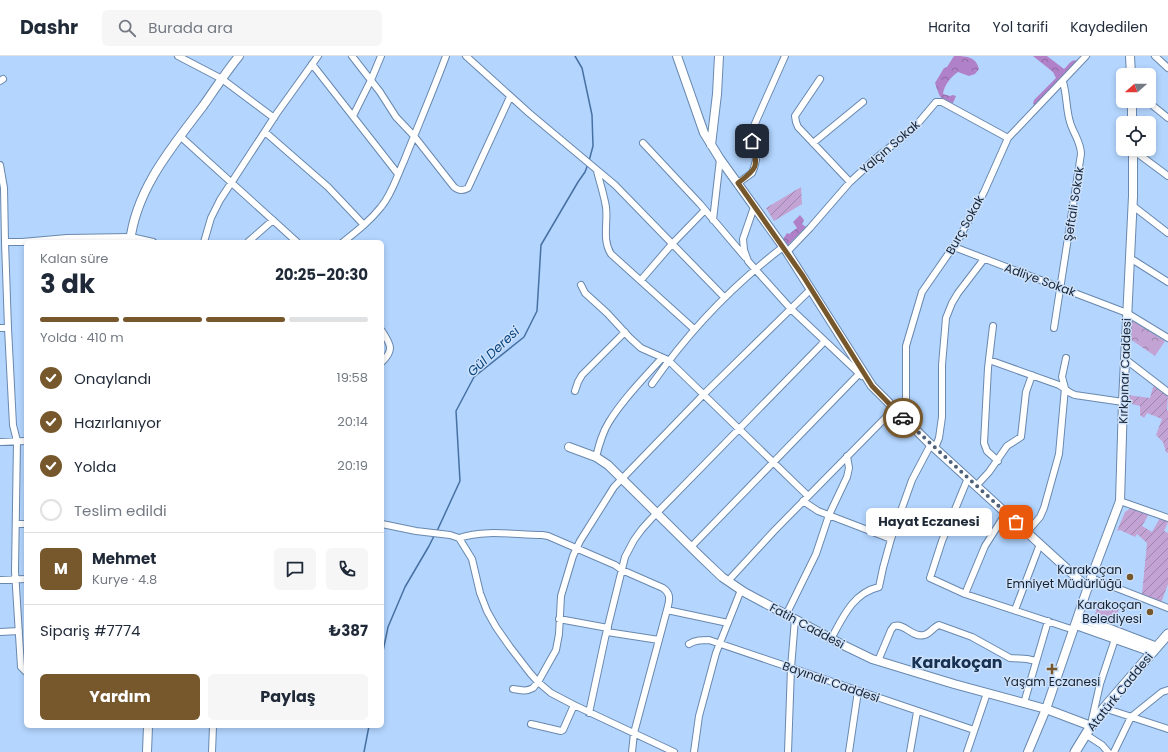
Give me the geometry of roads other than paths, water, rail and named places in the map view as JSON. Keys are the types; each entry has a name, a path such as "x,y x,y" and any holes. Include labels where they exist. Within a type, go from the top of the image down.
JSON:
{"main road":[{"name":"Atatürk Caddesi","path":"1075,752 1104,708 1154,649 1167,638"}],"street":[{"path":"178,56 222,79 274,118"},
{"path":"67,240 130,240 146,189 156,171 238,56"},
{"path":"205,240 211,218 231,182 318,56"},
{"path":"352,56 371,80 396,117 414,136 454,187 461,190 466,189 471,181 510,97"},
{"path":"353,116 381,56"},
{"path":"345,240 364,225 383,204 398,174 446,56"},
{"path":"466,56 510,97 615,185 724,297"},
{"path":"677,56 700,124 720,159 785,249 872,386"},
{"path":"712,145 719,56"},
{"path":"738,183 752,173 754,168 756,160 752,136 753,128 785,56"},
{"name":"Burç Sokak","path":"906,420 905,355 907,338 922,292 954,247 984,192 1008,138 1063,82 1086,56"},
{"path":"1130,56 1131,68"},
{"path":"1155,56 1168,68"},
{"path":"312,64 398,174"},
{"path":"820,79 796,116 796,122 798,127 850,182"},
{"name":"Şeftali Sokak","path":"1054,328 1082,154 1080,144 1070,124 1063,82"},
{"path":"813,143 863,102"},
{"name":"Yalçın Sokak","path":"665,359 724,297 754,269 785,249 810,228 850,182 875,159 914,128 925,117 933,104 936,102 942,102 1008,138"},
{"path":"1156,108 1168,118"},
{"path":"265,132 328,187 364,225"},
{"path":"180,136 295,240"},
{"path":"643,143 714,220 754,269 791,308 933,446 1088,588"},
{"name":"Kırkpınar Caddesi","path":"1028,752 1046,709 1091,578 1120,501 1123,402 1133,206 1133,156"},
{"path":"1142,156 1168,176"},
{"path":"714,220 720,159"},
{"path":"0,165 4,188 8,328 13,425 17,441 16,579 21,667 24,670"},
{"path":"596,169 603,190 606,209 605,240 611,254 694,329"},
{"path":"1133,206 1168,233"},
{"path":"748,261 743,245 743,239 754,207"},
{"path":"641,280 672,244 705,210"},
{"path":"250,240 273,220"},
{"path":"5,242 24,242"},
{"name":"Adliye Sokak","path":"954,247 1127,313 1168,338"},
{"path":"1130,258 1168,282"},
{"path":"831,639 847,610 855,600 872,588 879,587 882,568 912,480 933,446 940,438 942,417 942,365 946,318 958,293 984,259"},
{"path":"581,285 584,293 607,313 641,348 665,359 704,394 774,462 818,511 891,539"},
{"path":"513,689 529,690 533,688 556,650 559,634 561,596 565,578 577,549 599,510 622,479 704,394 811,289"},
{"path":"993,326 989,360 984,443 987,451 998,461"},
{"path":"0,328 8,328"},
{"path":"575,391 582,375 625,332"},
{"path":"384,334 391,348 390,353 384,360"},
{"path":"589,713 622,570 634,540 642,528 825,341"},
{"path":"1066,358 1062,377 1068,393 1123,402"},
{"path":"652,384 665,359"},
{"path":"596,457 600,441 608,423 632,392 665,359"},
{"path":"1125,359 1168,392"},
{"path":"989,360 1065,388"},
{"path":"691,547 860,374"},
{"path":"976,486 998,461 1007,446 1021,437 1026,392 1032,375"},
{"path":"1027,532 1040,517 1056,469 1059,454 1065,388"},
{"path":"728,581 806,498 894,409"},
{"path":"0,442 24,441"},
{"name":"Fatih Caddesi","path":"569,447 596,457 608,465 691,547 728,581 741,590 831,639 878,661 1046,709 1091,726"},
{"path":"786,614 816,554 829,515 848,476 849,468 847,456"},
{"path":"968,478 947,527 930,578 966,594 1048,621 1076,624 1154,649"},
{"path":"1120,501 1168,518"},
{"path":"966,594 985,546 1006,513"},
{"path":"16,524 24,524"},
{"path":"384,524 416,531 450,535 459,538 487,533 542,535 555,539 615,565 622,570 668,591 670,597 634,733 632,752"},
{"path":"459,538 472,559 480,593 487,611 510,647 538,682 551,693 589,713 674,752"},
{"path":"1016,610 1040,544"},
{"path":"1091,578 1168,608"},
{"path":"0,580 24,579"},
{"path":"694,752 699,716 707,682 719,644 741,590"},
{"path":"667,610 728,623"},
{"path":"559,619 659,640"},
{"path":"788,752 791,668 795,619"},
{"path":"1024,703 1048,621"},
{"path":"1076,624 1115,639 1154,649"},
{"path":"878,661 894,626 899,626 921,636 929,633 939,625 972,637 1010,658 1036,661"},
{"path":"0,632 19,631"},
{"path":"1091,726 1099,690 1115,639"},
{"name":"Bayındır Caddesi","path":"689,644 700,640 710,640 917,712 974,730"},
{"path":"1114,752 1130,717 1162,692 1168,690"},
{"path":"849,752 858,691"},
{"path":"967,752 987,693"},
{"path":"531,724 561,731 563,730 574,705"},
{"path":"1104,708 1168,729"},
{"path":"910,752 917,712"},
{"path":"148,728 148,752"},
{"path":"212,752 213,728"},
{"path":"1086,734 1102,745 1108,752"}],"waterway":[{"name":"Gül Deresi","path":"575,56 582,68 592,115 593,146 589,161"},
{"name":"Gül Deresi","path":"437,531 460,481 456,411 474,377 524,337 537,311 541,245 585,172 588,164"},
{"name":"Gül Deresi","path":"384,646 388,627 405,587 435,534"},
{"name":"Gül Deresi","path":"364,752 369,728"}],"place":[{"name":"Hayat Eczanesi","path":"1016,522"},
{"name":"Karakoçan Emniyet Müdürlüğü","path":"1130,577"},
{"name":"Karakoçan Belediyesi","path":"1150,612"},
{"name":"Yaşam Eczanesi","path":"1052,669"}],"district":[{"name":"Karakoçan","path":"957,662"}]}
